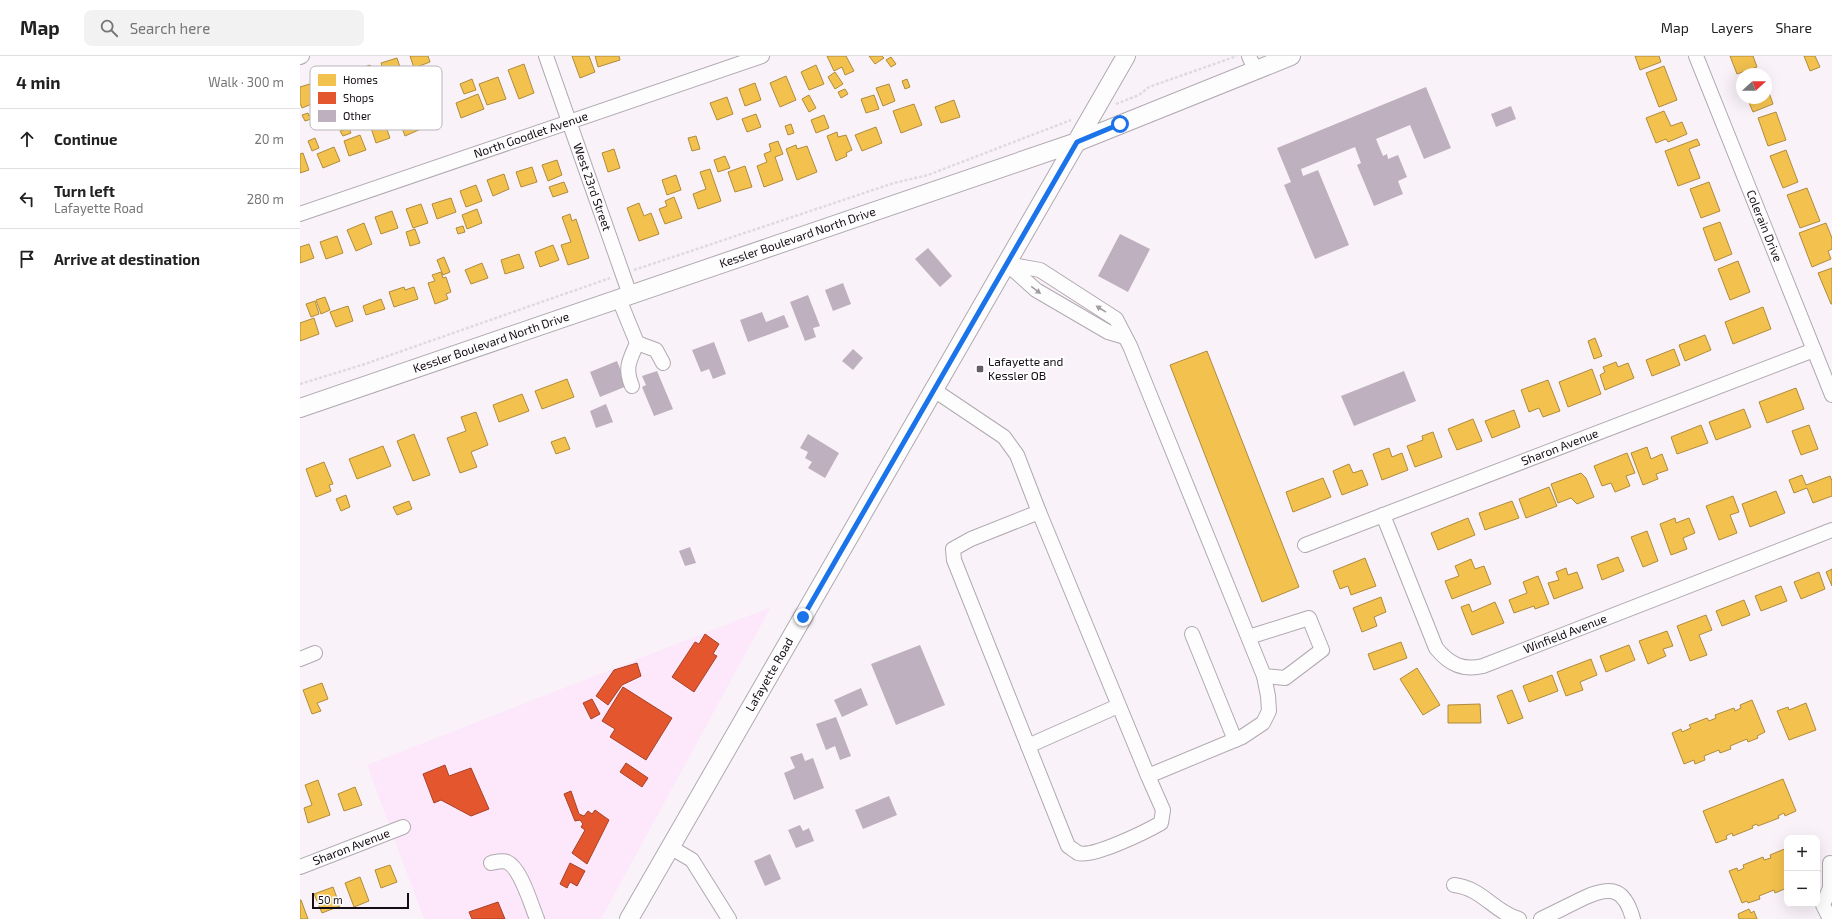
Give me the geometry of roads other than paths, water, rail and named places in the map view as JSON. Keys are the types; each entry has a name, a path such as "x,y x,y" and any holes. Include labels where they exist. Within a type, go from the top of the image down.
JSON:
{"main road":[{"name":"Lafayette Road","path":"629,919 1126,56"},
{"name":"Kessler Boulevard North Drive","path":"300,408 1077,142 1252,63 1291,56"}],"street":[{"name":"West 23rd Street","path":"546,56 622,274 624,297 637,343"},
{"name":"North Goodlet Avenue","path":"300,214 762,56"},
{"name":"Colerain Drive","path":"1696,56 1832,395"},
{"path":"1007,264 1036,290 1108,332 1125,337"},
{"path":"1007,264 1040,270 1116,319 1125,337 1264,676 1268,696 1268,710 1263,723 1235,740 1148,776"},
{"path":"632,386 628,376 628,362 637,343 656,350 663,363"},
{"name":"Sharon Avenue","path":"1305,544 1814,350"},
{"path":"934,390 1004,437 1017,455 1118,706 1163,810 1161,823 1149,830 1093,853 1079,853 1068,846 954,560 953,549 971,539 1039,512"},
{"name":"Winfield Avenue","path":"1383,515 1436,648 1444,657 1454,664 1472,668 1483,666 1832,530"},
{"path":"1249,637 1309,618 1322,650 1285,678 1264,676"},
{"path":"1192,634 1235,740"},
{"path":"300,659 315,653"},
{"path":"1028,746 1118,706"},
{"name":"Sharon Avenue","path":"300,867 403,826"},
{"path":"670,847 692,860 729,919"},
{"path":"492,863 499,861 506,862 513,866 519,876 537,919"},
{"path":"1830,863 1830,888 1823,905 1830,919"},
{"path":"1454,885 1463,886 1476,891 1512,917 1519,919"},
{"path":"1541,919 1575,902 1605,890 1616,891 1624,897 1630,907 1633,919"}],"place":[{"name":"Lafayette and Kessler OB","path":"980,369"}]}
